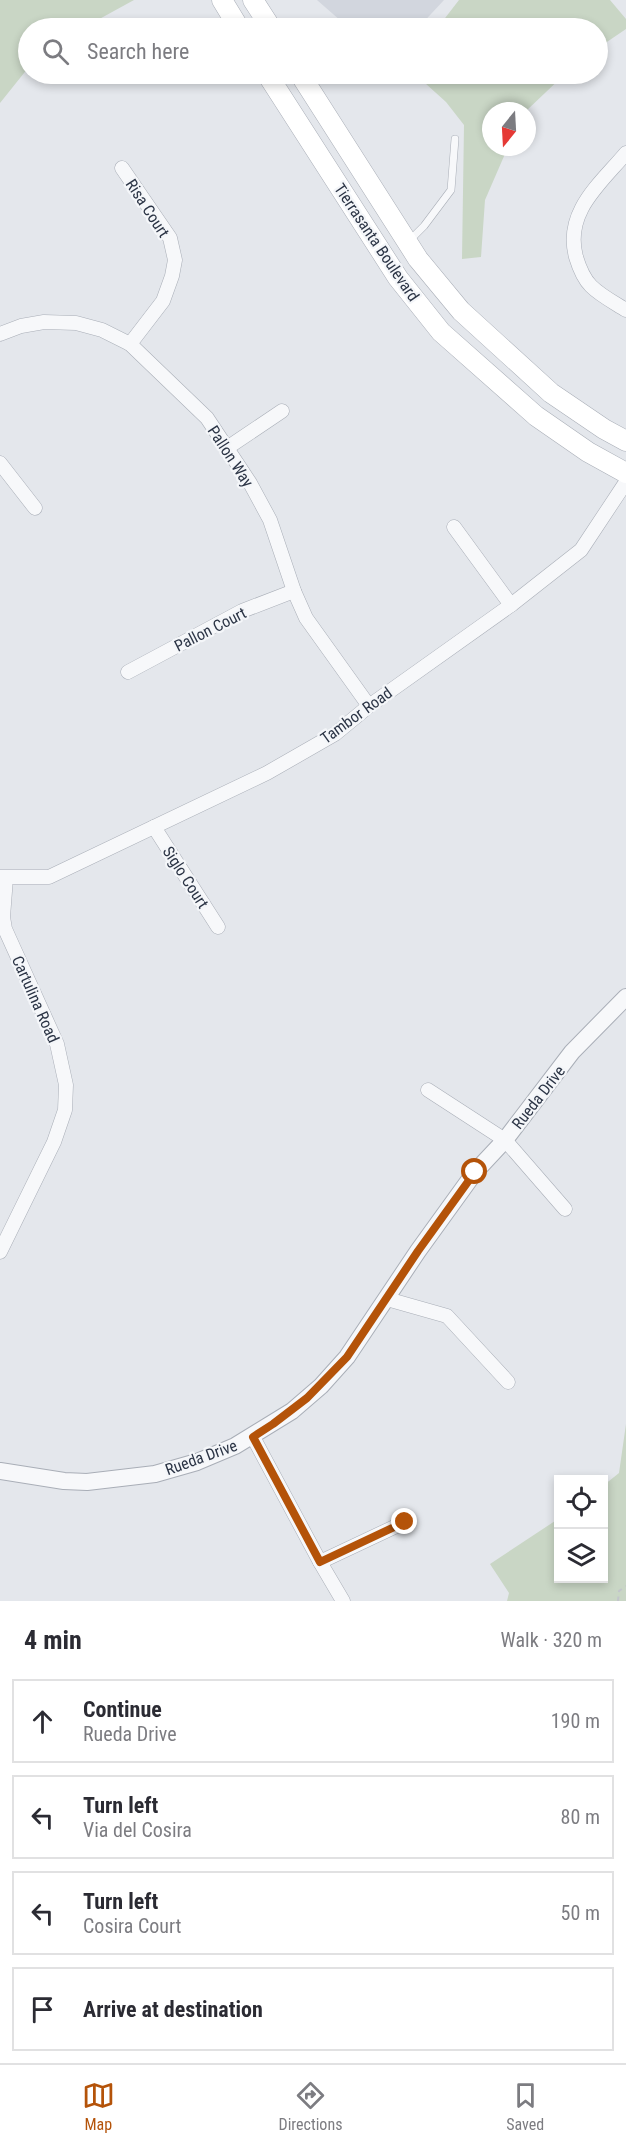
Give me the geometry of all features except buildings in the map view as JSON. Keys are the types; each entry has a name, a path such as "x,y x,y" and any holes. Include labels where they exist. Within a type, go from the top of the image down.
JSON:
{"main road":[{"path":"222,0 232,18"},
{"path":"253,0 265,18"},
{"name":"Tierrasanta Boulevard","path":"273,84 398,278 441,332 536,416 588,452 626,473"},
{"name":"Tierrasanta Boulevard","path":"306,84 418,258 461,311 551,393 626,441"}],"street":[{"path":"626,153 582,206 574,235 576,255 584,277 591,286 626,310"},
{"name":"Risa Court","path":"122,168 170,238 175,260 163,301 130,344"},
{"name":"Pallon Way","path":"0,334 44,322 76,323 102,330 130,344 207,418 250,483 270,520 294,591 306,618 369,705"},
{"path":"227,448 282,411"},
{"path":"0,463 35,508"},
{"name":"Tambor Road","path":"3,877 49,878 267,773 335,734 369,705 511,605 581,550 626,482"},
{"path":"454,527 511,605"},
{"name":"Pallon Court","path":"128,672 242,610 294,591"},
{"name":"Siglo Court","path":"154,827 218,927"},
{"name":"Cartulina Road","path":"0,1252 54,1142 65,1110 66,1085 57,1044 5,928 3,877"},
{"name":"Rueda Drive","path":"0,1471 64,1481 87,1482 133,1478 197,1462 253,1437 292,1411 328,1379 347,1357 418,1251 475,1172 504,1140 572,1053 626,997"},
{"path":"428,1090 504,1140 565,1209"},
{"path":"387,1299 447,1316 508,1382"},
{"path":"253,1437 343,1601"},
{"path":"320,1562 405,1522"}],"lane":[{"path":"408,242 424,226 451,190 455,139"}],"path":[{"path":"618,1601 620,1591 626,1586"}],"shaded area":[{"path":"317,0 444,0 427,18 338,18"}],"green space":[{"path":"0,0 134,0 101,18 18,18 18,80 0,103"},
{"path":"459,0 610,0 626,19 626,29 608,41 608,18 445,18"},
{"path":"426,84 554,84 535,102 482,102 482,156 504,156 485,200 481,257 462,259 464,125 446,102"},
{"path":"626,1424 626,1601 507,1601 509,1593 490,1564 554,1522 554,1583 608,1583 608,1482 619,1473"}],"route":[{"path":"405,1522 320,1562 253,1437 292,1411 321,1386 347,1357 418,1251 475,1172"}]}
